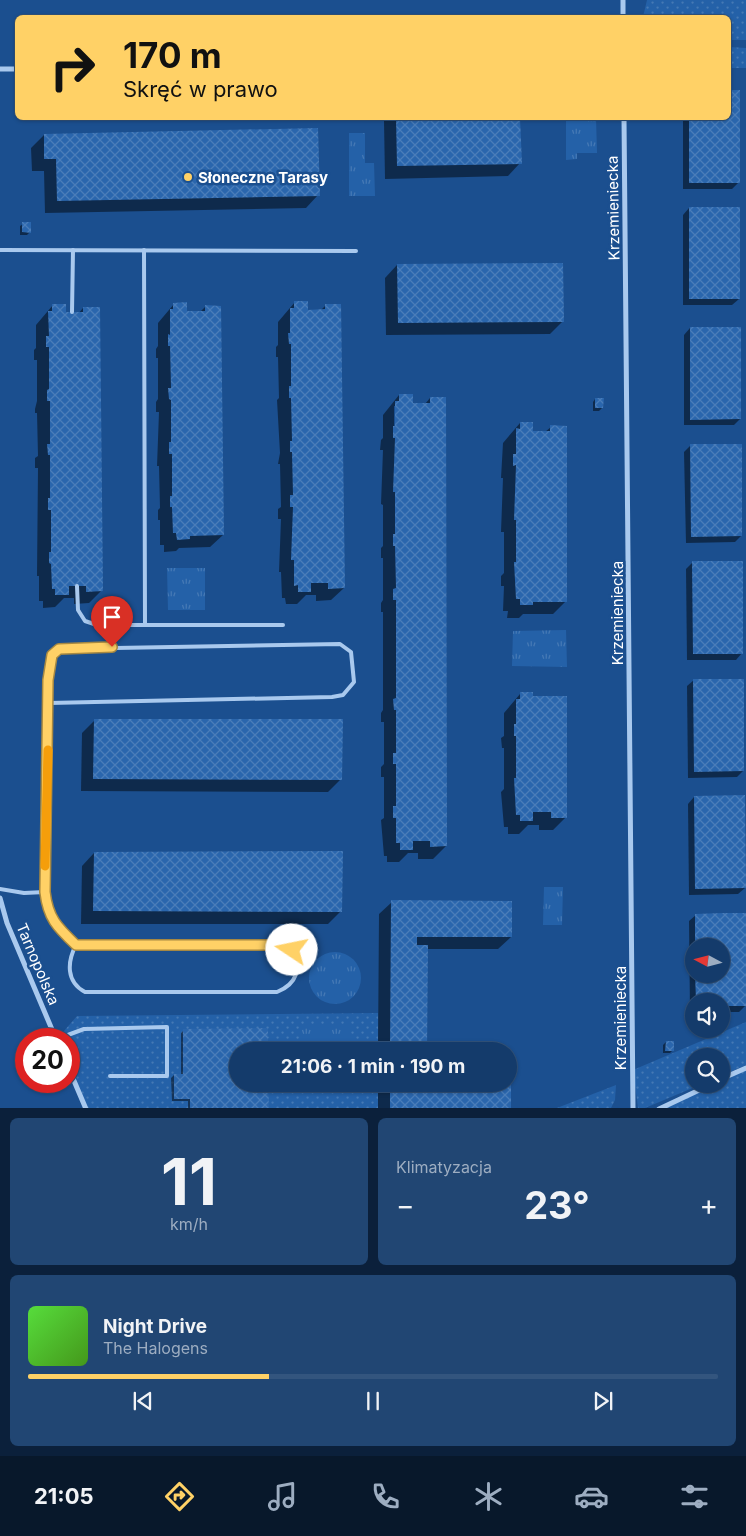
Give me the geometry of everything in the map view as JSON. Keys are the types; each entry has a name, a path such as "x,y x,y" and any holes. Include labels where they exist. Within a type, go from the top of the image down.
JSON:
{"street":[{"path":"623,0 623,15"},
{"path":"0,70 15,69"},
{"name":"Krzemieniecka","path":"624,120 633,1108"},
{"name":"Tarnopolska","path":"0,898 7,923 52,1028"},
{"path":"730,1075 746,1068"},
{"path":"79,1093 86,1108"},
{"path":"659,1108 692,1093"}],"lane":[{"path":"0,250 356,251"},
{"path":"72,312 73,250"},
{"path":"144,250 145,625"},
{"path":"77,586 78,610 85,621 97,625 283,625"},
{"path":"48,703 332,697 343,695 354,682 354,664 352,652 340,644 59,649 52,655 48,703 45,892 47,910 52,918 76,945 281,945 292,950 298,965 294,981 288,988 277,992 85,992 78,989 71,978 70,956 76,945"},
{"path":"0,890 45,892"},
{"path":"80,1030 84,1028 167,1027 167,1076 110,1076"}],"green space":[{"path":"647,0 746,0 746,40 731,40 731,15 643,15"},
{"path":"731,47 746,48 746,68 731,68"},
{"path":"566,120 596,120 597,153 577,153 577,159 566,160"},
{"path":"349,133 365,133 365,163 374,163 375,196 349,196"},
{"path":"167,568 205,568 205,610 168,610"},
{"path":"566,630 567,667 512,666 513,631"},
{"path":"544,887 563,887 562,925 543,925"},
{"path":"330,952 340,952 354,959 361,973 361,983 354,997 340,1004 330,1004 320,1000 313,993 309,983 309,973 313,963 320,956"},
{"path":"378,1013 378,1042 229,1042 229,1092 378,1092 378,1108 86,1108 79,1093 80,1028 67,1028 77,1016"},
{"path":"746,1022 746,1065 730,1072 730,1048 685,1048 685,1091 645,1108 638,1108 633,1070 708,1038 730,1038 730,1029"},
{"path":"299,1026 349,1026 349,1042 299,1042"},
{"path":"746,1068 746,1108 661,1108 693,1093 730,1093 730,1075"},
{"path":"616,1085 615,1100 611,1108 557,1108"}],"building":[{"path":"731,90 740,90 740,183 689,183 689,120 731,120"},
{"path":"396,120 520,120 522,164 397,166"},
{"name":"Słoneczne Tarasy","path":"318,128 320,196 57,201 56,159 44,159 44,134"},
{"path":"689,207 740,207 740,299 689,299"},
{"path":"22,222 31,222 31,233 22,232"},
{"path":"563,263 564,322 398,323 397,264"},
{"path":"294,301 308,301 308,310 325,309 325,304 341,304 345,588 328,589 328,583 311,583 311,592 298,592 298,585 294,586 294,560 291,560 293,507 290,507 290,495 293,495 292,452 290,452 290,441 292,441 291,398 289,398 289,386 291,386 291,344 289,344 288,333 290,333 290,308 294,308"},
{"path":"187,302 187,311 205,311 205,305 221,306 224,535 190,536 190,539 177,540 176,533 173,533 172,507 170,507 170,496 172,496 172,454 169,454 169,442 171,442 171,400 169,399 168,388 171,388 168,334 170,335 170,309 173,309 173,303"},
{"path":"52,304 66,304 66,312 83,312 83,307 100,307 103,591 86,592 86,586 69,586 69,595 55,595 55,589 52,589 51,564 49,563 49,552 51,552 51,510 48,510 48,498 50,498 50,455 48,455 47,444 50,444 50,401 47,401 47,390 49,389 49,347 46,347 46,336 49,336 48,311 52,311"},
{"path":"690,327 741,327 741,419 690,420"},
{"path":"399,394 413,394 413,403 430,403 430,397 446,397 447,846 430,847 430,841 413,841 413,850 400,850 400,843 396,843 396,818 393,818 393,806 396,806 396,764 393,764 393,753 396,753 396,710 394,710 393,699 396,698 396,600 393,600 393,589 396,588 395,546 393,546 393,534 395,534 395,492 393,492 395,438 393,438 393,426 395,426 395,401 399,401"},
{"path":"595,398 604,398 603,408 595,408"},
{"path":"520,422 533,422 533,431 550,431 550,425 567,426 567,602 533,602 533,605 520,605 520,599 516,599 514,562 516,562 516,520 514,520 516,465 513,466 513,454 516,454 516,428 520,429"},
{"path":"690,444 742,444 742,536 691,537"},
{"path":"692,561 743,561 743,654 693,654"},
{"path":"693,679 744,679 744,771 694,772"},
{"path":"520,692 533,692 533,696 567,696 567,818 551,818 551,812 533,812 533,821 520,821 520,815 516,815 514,778 516,778 516,736 514,736 514,724 516,724 516,699 520,699"},
{"path":"94,719 343,719 342,780 93,779"},
{"path":"745,795 746,888 695,889 694,796"},
{"path":"343,851 342,912 93,911 94,852"},
{"path":"391,900 512,901 512,937 417,937 417,945 428,945 427,1042 390,1042"},
{"path":"746,913 746,1006 730,1006 730,993 696,993 695,983 730,983 730,938 695,938 695,914"},
{"path":"268,1028 268,1042 229,1042 229,1092 268,1092 269,1108 190,1108 190,1099 174,1099 174,1074 183,1074 183,1029"},
{"path":"666,1041 674,1041 674,1051 665,1051"},
{"path":"390,1092 511,1092 511,1108 390,1108"}],"slow traffic":[{"path":"45,866 48,750"}],"place":[{"name":"Słoneczne Tarasy","path":"188,177"}],"route":[{"path":"112,647 59,649 52,655 48,680 45,892 47,910 56,925 76,945 281,945 287,946 292,950"}]}
